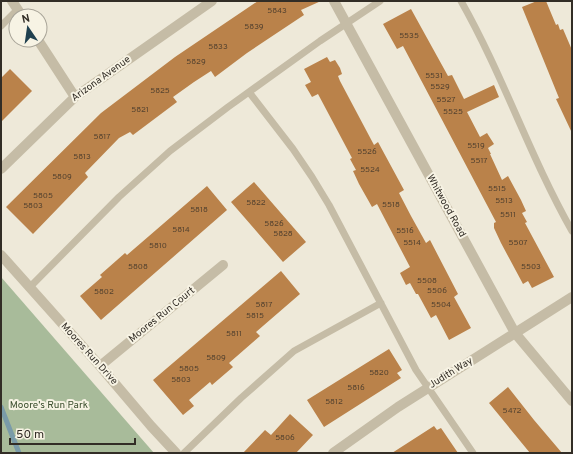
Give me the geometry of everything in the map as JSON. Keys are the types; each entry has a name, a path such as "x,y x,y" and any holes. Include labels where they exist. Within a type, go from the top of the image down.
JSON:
{"street":[{"name":"Arizona Avenue","path":"1,169 75,97 212,1"},
{"name":"Whitwood Road","path":"334,1 515,333 572,402"},
{"path":"43,48 75,97"},
{"name":"Moores Run Drive","path":"1,255 100,366 150,426 176,453"},
{"name":"Moores Run Court","path":"100,366 223,265"},
{"name":"Judith Way","path":"334,453 427,388 572,297"}],"lane":[{"path":"29,288 119,196 170,151 248,92 380,1"},
{"path":"461,1 477,29 554,198 572,231"},
{"path":"1,26 8,19"},
{"path":"248,92 312,177 329,205 416,370 473,453"},
{"path":"184,453 241,398 294,351 380,303"}],"green space":[{"name":"Moore's Run Park","path":"1,277 154,453 1,453"}],"building":[{"path":"258,1 321,1 301,10 304,15 247,53 215,77 211,71 194,82 173,97 177,102 133,135 130,132 119,138 85,173 88,177 33,234 6,207 101,113 175,57"},
{"path":"537,1 546,1 556,25 558,24 560,30 563,29 572,50 572,133 556,99 559,98 522,7"},
{"path":"411,9 448,76 452,75 464,99 494,85 499,97 467,112 480,137 487,133 494,144 488,148 490,154 502,180 508,176 521,200 526,211 522,213 527,222 525,223 554,277 532,288 528,281 523,284 501,243 494,228 494,223 496,222 403,46 397,49 383,24"},
{"path":"327,57 330,62 335,60 340,68 342,74 338,76 340,81 374,145 378,142 404,190 399,193 411,216 426,243 430,240 458,294 454,297 471,328 449,340 436,315 431,318 418,294 416,294 410,283 406,285 400,273 410,267 377,204 372,207 359,184 353,171 356,170 350,159 352,158 318,94 312,97 305,85 311,82 304,69"},
{"path":"10,69 32,91 1,122 1,78"},
{"path":"254,182 306,242 283,262 231,202"},
{"path":"207,186 227,210 101,320 80,296 102,277 100,275 125,253 127,255"},
{"path":"281,271 300,294 256,332 260,336 229,363 233,367 212,385 210,382 189,400 194,406 183,415 153,380"},
{"path":"389,349 402,370 397,373 401,378 324,427 307,400"},
{"path":"508,387 562,453 530,453 489,403"},
{"path":"290,414 313,435 296,453 243,453 265,430 271,435"},
{"path":"434,426 437,430 441,428 458,453 392,453"}],"waterway":[{"path":"1,407 19,453"}]}
